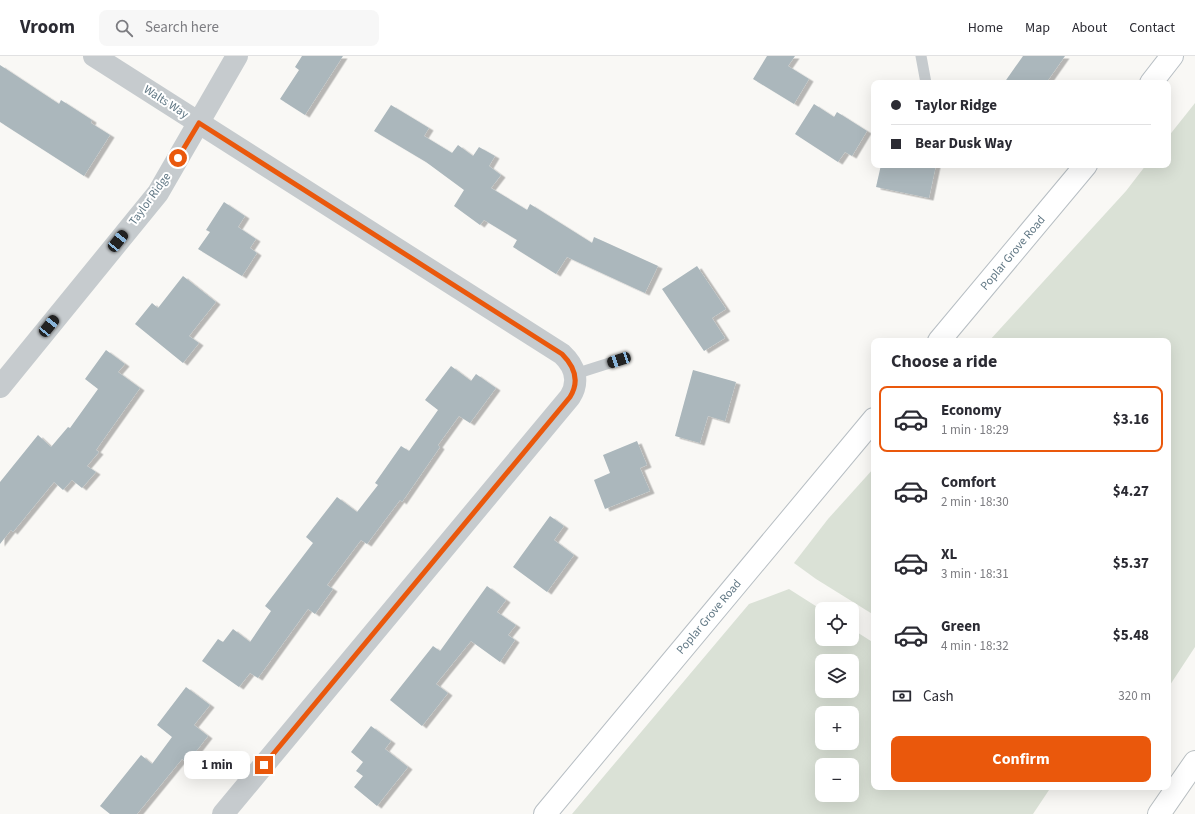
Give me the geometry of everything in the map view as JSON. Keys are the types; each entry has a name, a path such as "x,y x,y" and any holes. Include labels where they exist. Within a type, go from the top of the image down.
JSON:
{"main road":[{"path":"1153,80 1172,56"},
{"name":"Poplar Grove Road","path":"942,338 1083,168"},
{"name":"Poplar Grove Road","path":"545,814 871,423"},
{"path":"1159,814 1195,762"}],"street":[{"name":"Walts Way","path":"94,56 562,354 569,361 575,374"},
{"name":"Taylor Ridge","path":"0,387 158,193 237,56"},
{"path":"223,814 570,397 575,384 575,374"}],"lane":[{"path":"921,56 925,80"},
{"path":"575,374 619,360"}],"shaded area":[{"path":"1195,103 1195,647 1171,683 1171,338 992,338 1126,191 1144,168 1171,168 1171,133"},
{"path":"871,471 871,613 859,606 859,602 853,602 816,579 794,563 828,519"},
{"path":"789,589 815,606 815,646 859,646 859,633 871,641 871,790 1049,790 1033,814 572,814 749,604"}],"building":[{"path":"302,56 343,56 305,115 280,99 299,70 295,67"},
{"path":"767,56 795,56 788,66 809,79 794,104 753,79"},
{"path":"1023,56 1065,56 1048,80 1006,80"},
{"path":"0,65 59,104 61,100 92,120 91,123 110,135 84,176 0,122"},
{"path":"814,104 834,117 837,112 867,131 852,156 845,152 838,162 795,134"},
{"path":"391,105 429,128 424,136 452,153 458,145 473,156 479,147 495,156 489,166 501,175 491,188 527,210 530,204 592,243 594,237 658,266 645,293 567,257 556,274 513,247 517,240 484,220 480,225 454,206 464,190 426,162 374,131"},
{"path":"880,168 935,168 929,198 876,187"},
{"path":"224,202 245,216 238,227 256,239 250,248 257,253 242,276 198,249 210,232 206,230"},
{"path":"697,266 726,309 712,318 725,338 704,351 662,289"},
{"path":"183,276 216,302 189,336 199,343 183,363 135,324 152,303 158,308"},
{"path":"106,350 125,364 118,372 140,388 96,450 99,452 87,466 96,472 82,488 72,480 63,490 54,482 13,532 11,530 0,544 0,482 38,435 51,447 68,427 70,428 98,389 85,379"},
{"path":"451,366 471,381 476,374 496,388 470,423 459,416 438,445 440,447 402,502 400,500 367,544 361,540 327,585 333,589 315,614 308,609 258,678 250,673 239,687 202,661 218,639 223,642 233,629 250,642 271,611 265,606 313,543 306,537 337,497 357,512 378,485 375,483 401,446 409,451 438,410 425,400"},
{"path":"693,370 736,382 725,421 708,416 700,443 675,436"},
{"path":"637,441 647,465 640,468 650,491 605,509 594,480 610,473 603,455"},
{"path":"550,516 564,526 554,540 574,555 547,592 513,567"},
{"path":"487,586 506,600 497,612 516,625 508,635 515,640 500,662 471,641 436,684 448,693 422,726 390,700 433,646 440,651"},
{"path":"186,687 210,705 194,725 208,736 187,763 182,759 137,814 110,814 100,806 141,755 152,764 172,737 157,725"},
{"path":"371,726 391,741 385,749 408,767 377,806 354,787 363,776 356,771 363,762 351,752"}],"route":[{"path":"178,158 199,123 562,354 569,361 575,374 575,384 570,397 264,765"}]}
